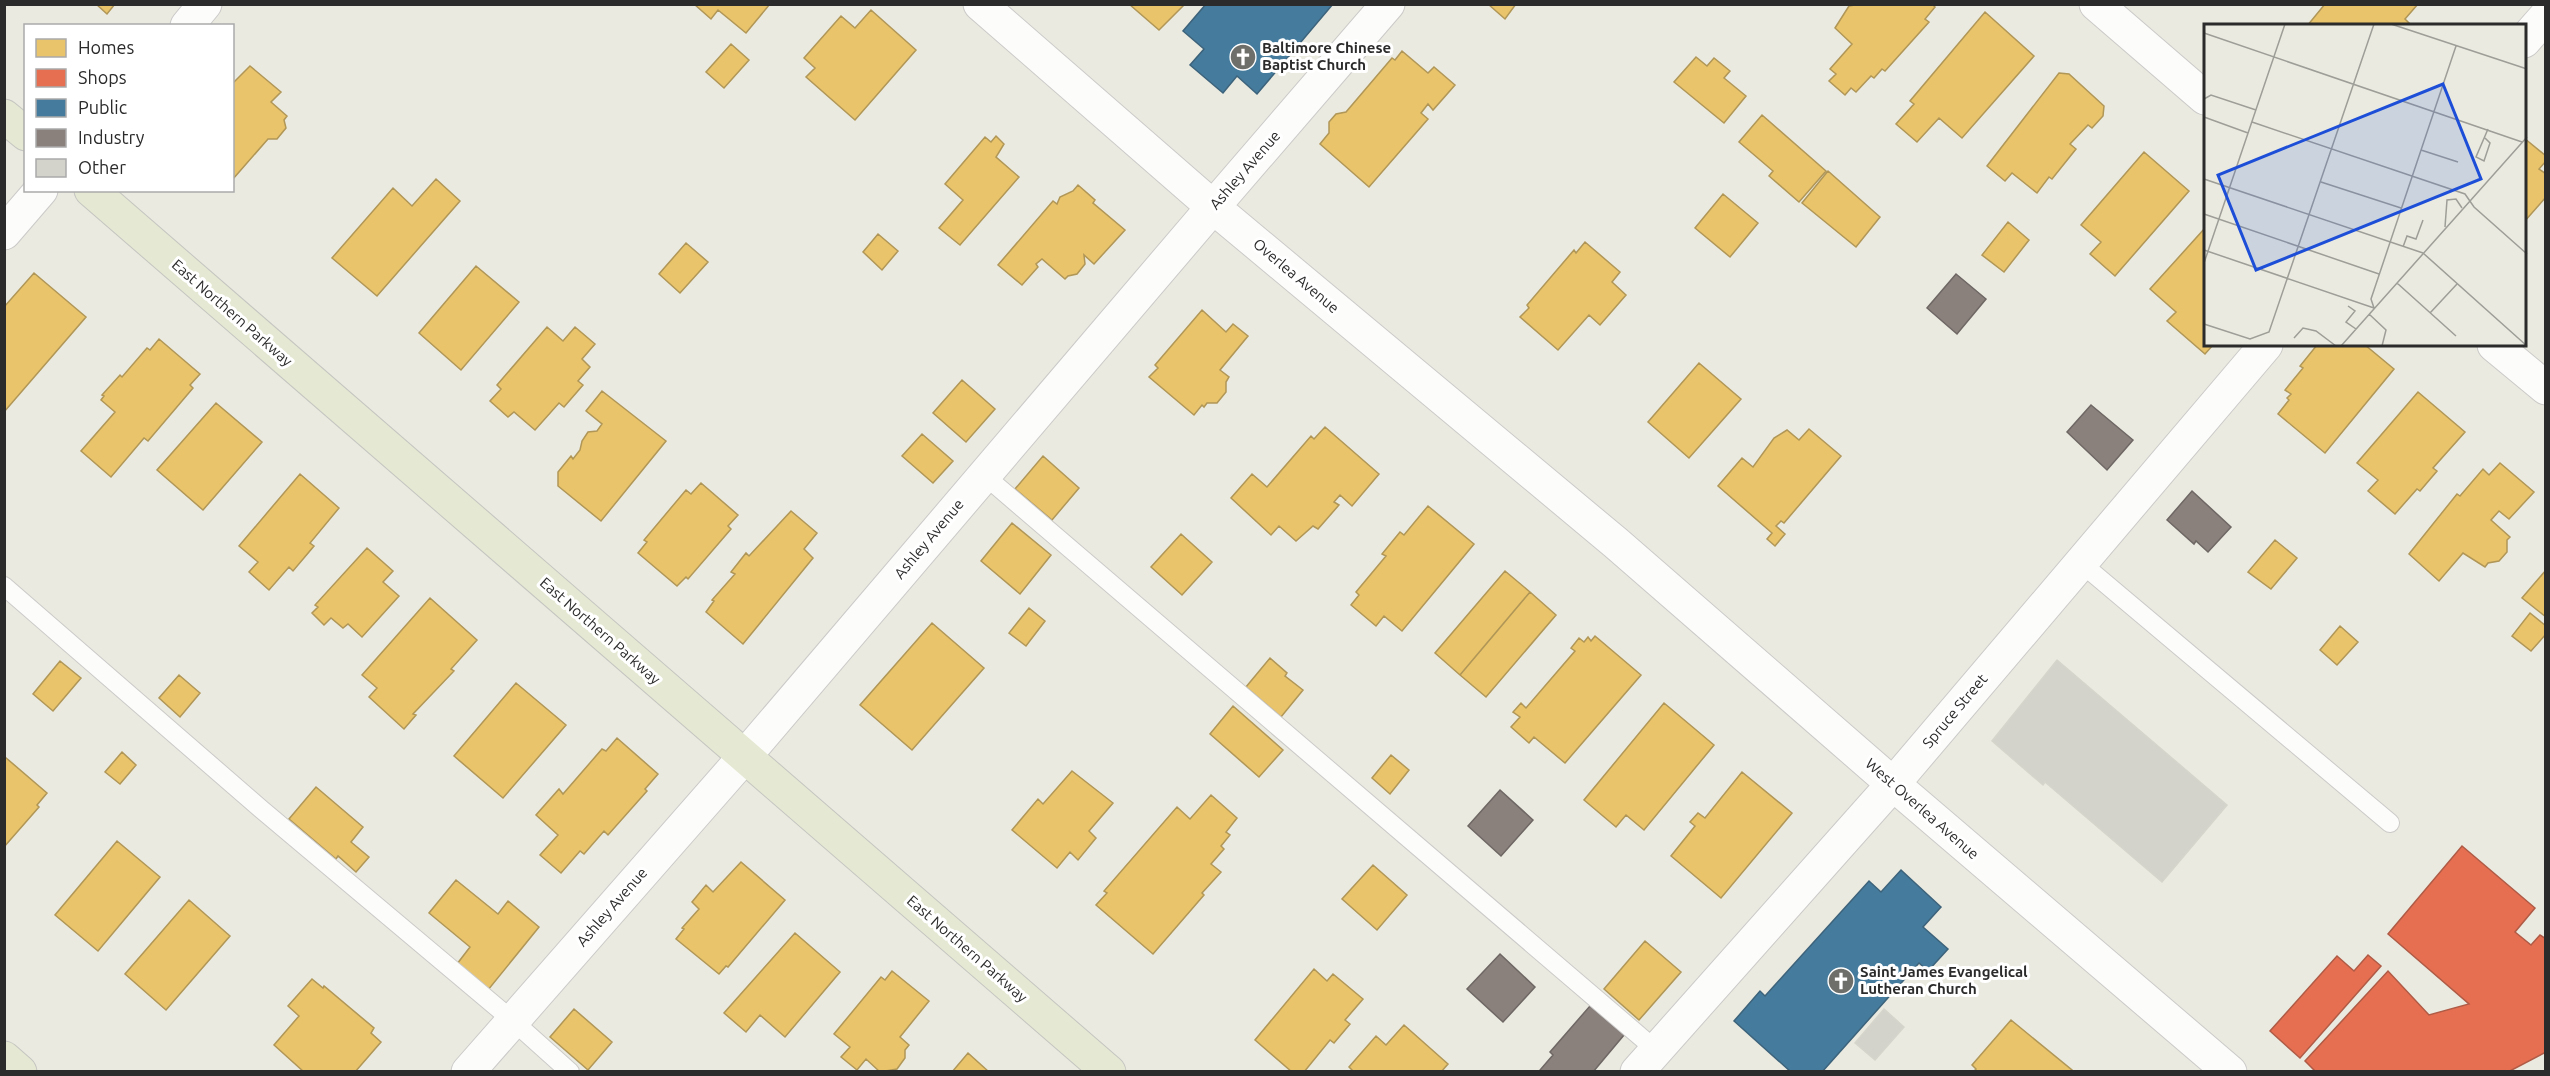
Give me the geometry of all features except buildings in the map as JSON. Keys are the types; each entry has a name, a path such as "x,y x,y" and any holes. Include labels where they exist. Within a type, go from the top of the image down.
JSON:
{"main road":[{"path":"4,116 24,132"},
{"name":"East Northern Parkway","path":"93,192 1109,1071"},
{"path":"4,1058 20,1071"}],"street":[{"path":"189,24 206,4"},
{"name":"Overlea Avenue","path":"980,4 1213,207 1616,543"},
{"name":"Ashley Avenue","path":"468,1071 745,756 1388,4"},
{"path":"2096,4 2204,97"},
{"path":"2526,39 2546,16"},
{"path":"4,233 38,192"},
{"name":"Spruce Street","path":"1646,1061 1893,784 2265,346"},
{"path":"2495,346 2546,388"},
{"name":"West Overlea Avenue","path":"1616,543 1893,784 2230,1071"}],"lane":[{"path":"984,476 1646,1061"},
{"path":"2081,563 2390,823"},
{"path":"4,586 261,809 570,1071"}],"place":[{"name":"Baltimore Chinese Baptist Church","path":"1243,57"},
{"name":"Saint James Evangelical Lutheran Church","path":"1841,981"}]}
